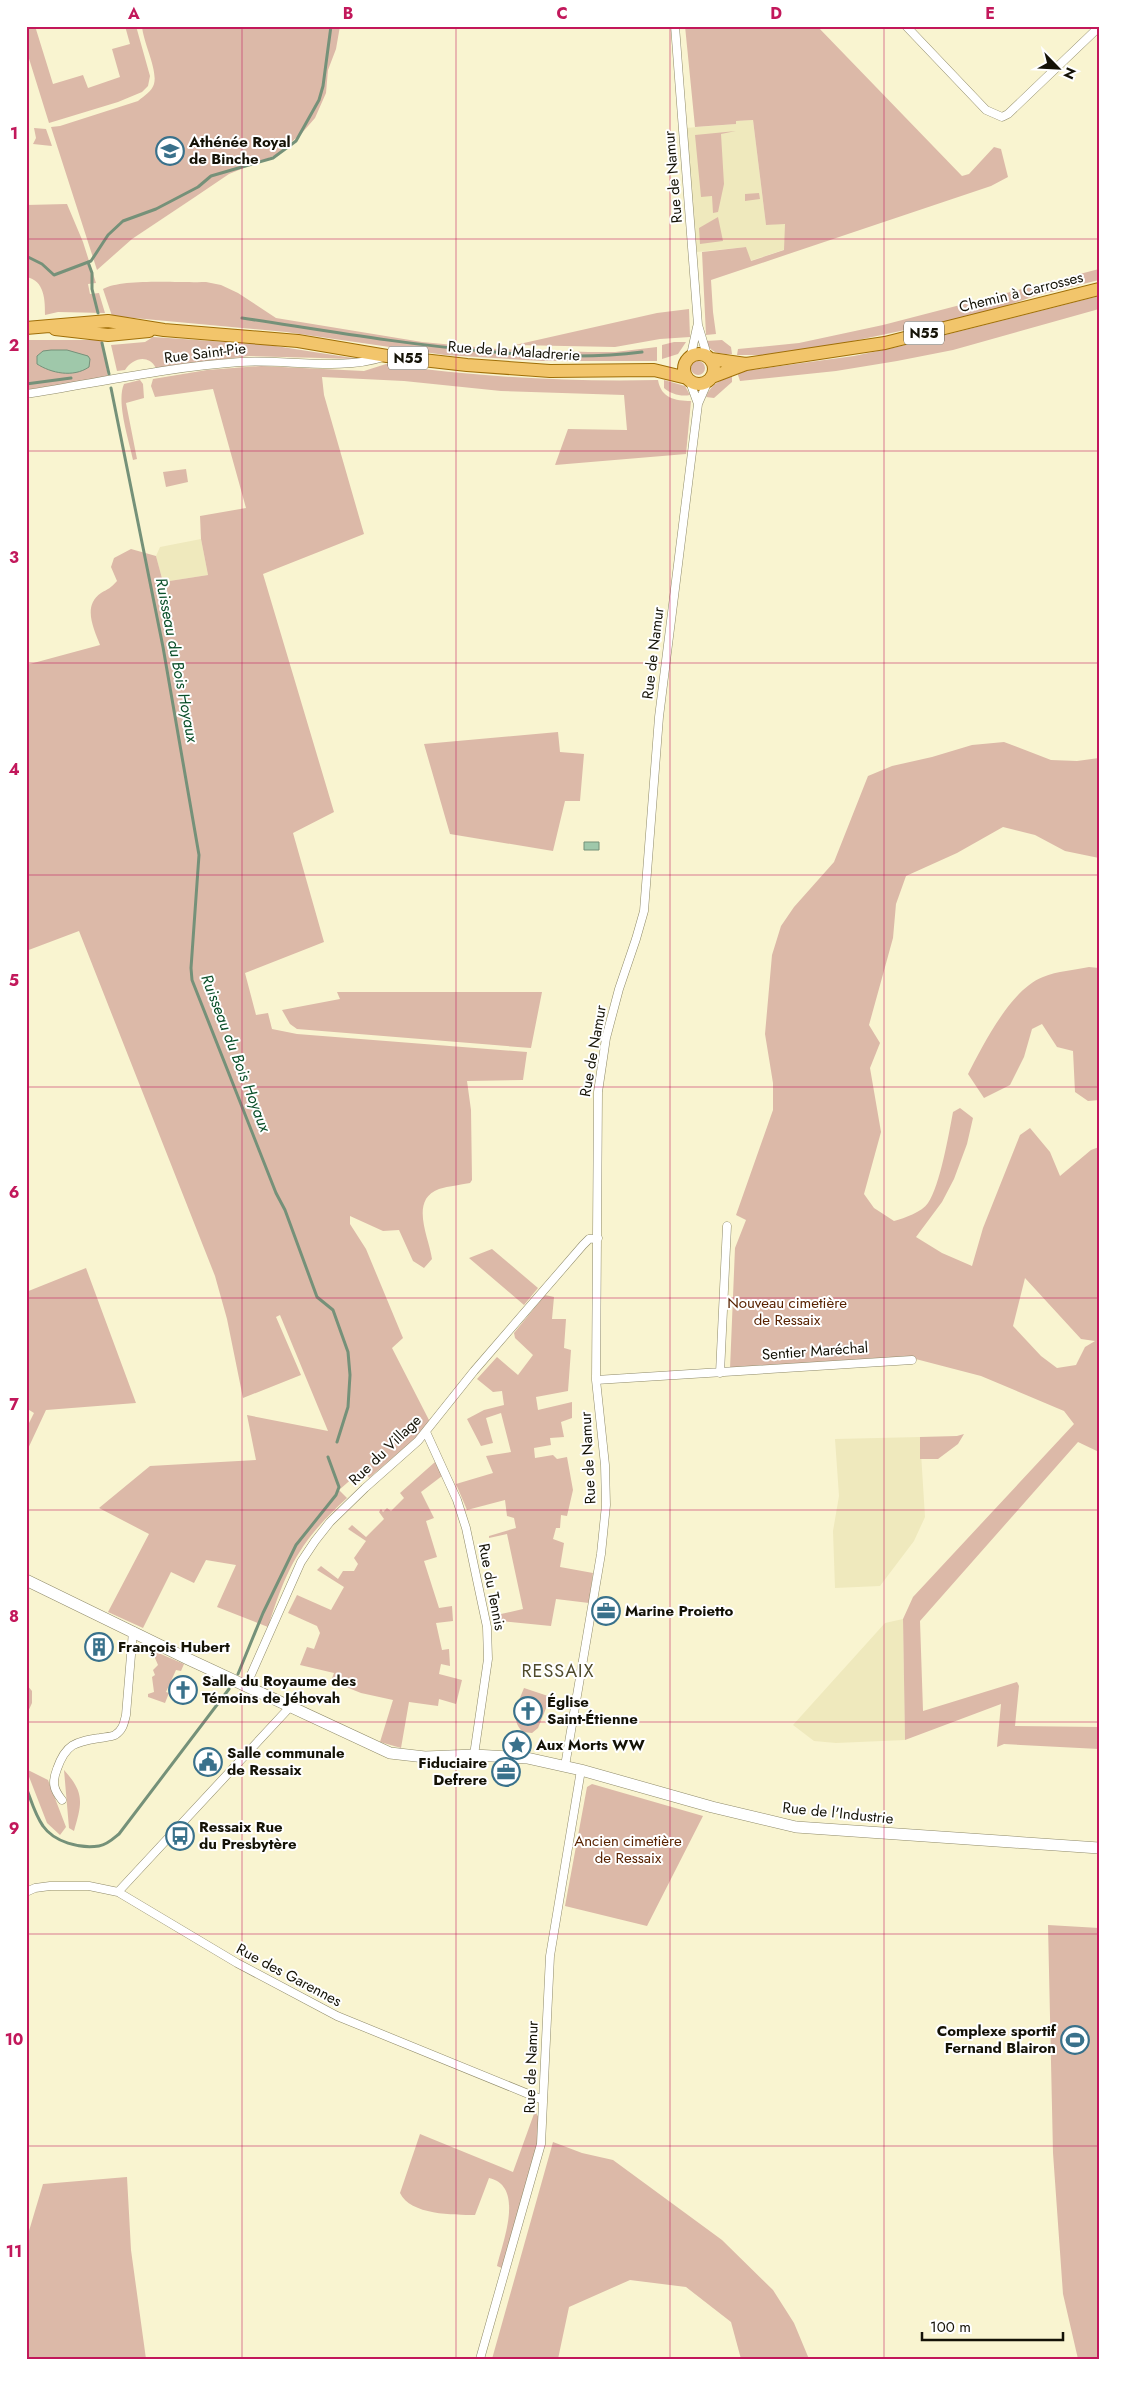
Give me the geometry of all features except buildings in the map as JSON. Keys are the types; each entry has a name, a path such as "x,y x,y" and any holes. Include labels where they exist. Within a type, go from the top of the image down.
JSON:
{"main road":[{"name":"Chemin à Carrosses","path":"710,379 746,364 885,343 1099,289"},
{"name":"Rue de la Maladrerie","path":"32,328 78,322 108,321 164,330 290,340 387,356 512,369 600,372 654,370 688,358"},
{"name":"N55","path":"688,358 700,353 709,357"},
{"name":"Chemin à Carrosses","path":"709,357 746,364"},
{"path":"709,357 714,368 710,379"},
{"path":"688,358 683,370 688,380"},
{"name":"Rue de la Maladrerie","path":"654,370 688,380"},
{"name":"N55","path":"688,380 699,384 710,379"}],"street":[{"name":"Rue de Namur","path":"674,26 694,248 698,325 709,357"},
{"path":"906,26 986,110 1002,116 1008,114 1098,27"},
{"name":"Rue de Namur","path":"688,358 698,325"},
{"name":"Rue Saint-Pie","path":"26,394 145,374 236,362 276,360 355,363 372,361 387,356"},
{"name":"Rue de Namur","path":"565,1766 601,1554 606,1505 605,1465 596,1380 597,1112 600,1072 614,1006 644,911 659,716 698,404 710,379"},
{"name":"Rue de Namur","path":"688,380 698,404"},
{"path":"720,1373 727,1226"},
{"name":"Rue du Village","path":"246,1686 301,1562 315,1541 330,1522 428,1429 474,1371 581,1247 589,1239 598,1238"},
{"name":"Sentier Maréchal","path":"596,1380 912,1360"},
{"name":"Rue du Tennis","path":"428,1429 457,1500 466,1528 487,1627 488,1659 474,1755"},
{"name":"Rue de l'Industrie","path":"26,1580 289,1708 390,1753 425,1757 474,1755 527,1758 581,1770 712,1807 796,1827 1099,1848"},
{"path":"62,1800 55,1791 53,1784 66,1750 78,1741 112,1736 122,1727 126,1715 134,1631"},
{"path":"118,1892 289,1708"},
{"name":"Rue de Namur","path":"480,2359 536,2164 542,2131 554,1926 581,1770"},
{"name":"Rue des Garennes","path":"26,1892 43,1886 89,1886 118,1892 237,1963 337,2016 543,2100"}],"shaded area":[{"path":"753,120 766,225 785,223 786,249 750,261 746,247 697,252 685,128 736,124 736,121"},
{"path":"67,350 88,356 90,359 89,367 76,372 62,373 49,370 37,364 37,356 43,351"},
{"path":"201,539 208,575 163,582 156,556 160,547"},
{"path":"584,842 599,842 599,850 584,850"},
{"path":"920,1437 925,1517 914,1541 880,1586 835,1588 833,1531 839,1496 835,1439"},
{"path":"903,1619 905,1740 836,1743 814,1741 793,1725 885,1623"}],"green space":[{"path":"26,26 35,26 53,84 83,75 88,88 120,77 112,49 130,44 125,26 136,26 150,76 148,86 142,92 118,102 49,123 26,49"},
{"name":"Athénée Royal de Binche","path":"142,26 340,26 336,49 328,70 326,93 315,118 302,133 276,155 229,174 132,239 97,270 51,127 60,126 138,101 150,91 155,78"},
{"path":"685,26 817,26 962,176 969,174 994,147 1001,149 1008,177 991,186 711,280 716,334 706,335 702,252 746,247 751,261 784,250 785,224 766,225 753,120 736,121 736,124 695,127"},
{"path":"34,128 46,129 52,146 33,144 36,138"},
{"path":"736,131 721,134 724,184 718,212 713,213 712,196 701,197 695,135"},
{"path":"759,193 760,199 745,201 745,194"},
{"path":"67,204 83,242 96,283 88,284 90,294 99,293 105,313 58,312 45,315 43,292 37,282 26,277 26,205"},
{"path":"718,217 723,241 700,244 699,228"},
{"path":"1099,269 1099,280 1035,296 985,313 844,343 762,355 737,355 738,349 799,343 883,325"},
{"path":"138,282 206,282 221,285 238,293 276,318 422,342 497,349 615,352 657,347 657,361 542,361 445,355 286,332 112,316 103,289 124,283"},
{"path":"1099,296 1099,309 953,350 836,371 740,381 737,372 854,356 897,347"},
{"path":"689,309 690,337 660,339 615,347 515,345 657,313"},
{"path":"153,337 269,345 359,359 249,356 156,368 149,361 140,359 136,360 125,370 117,371 111,345 145,342"},
{"path":"26,340 102,340 108,377 26,390"},
{"path":"722,340 731,347 732,354 713,351 706,341"},
{"path":"686,342 678,354 662,359 662,345"},
{"path":"695,361 701,361 705,368 701,375 695,375 691,371 691,365"},
{"path":"386,364 522,378 658,380 662,391 666,395 674,399 691,401 686,454 555,465 568,429 627,430 624,395 501,391 404,381 322,377 324,395 364,534 263,574 334,812 293,833 324,942 245,973 256,1015 268,1013 272,1029 297,1034 527,1052 523,1080 467,1081 471,1110 472,1180 470,1183 439,1189 430,1194 425,1201 423,1220 432,1259 424,1268 413,1261 399,1230 383,1231 350,1216 350,1224 366,1249 403,1338 392,1348 430,1422 425,1430 369,1478 363,1469 339,1490 347,1498 318,1528 297,1556 282,1588 268,1627 217,1607 236,1565 206,1560 194,1583 171,1572 143,1628 108,1612 149,1534 99,1508 150,1466 256,1460 247,1415 328,1431 280,1315 276,1317 301,1375 243,1398 227,1319 215,1276 79,931 26,951 26,665 100,645 91,618 92,604 95,598 117,581 111,567 114,558 131,549 156,556 163,582 208,575 201,539 200,516 246,508 213,389 155,397 151,386 153,379 207,370 261,366 364,371"},
{"path":"732,376 732,382 714,398 706,397 710,389 716,384"},
{"path":"140,380 143,384 144,398 126,403 137,459 133,460 121,401 124,384"},
{"path":"664,380 685,386 690,395 670,392 664,388"},
{"path":"186,469 188,482 166,487 163,472"},
{"path":"558,732 560,752 584,754 580,801 565,801 553,851 450,834 424,744"},
{"name":"Nouveau cimetière de Ressaix","path":"1004,742 1051,760 1077,761 1099,758 1099,858 1065,851 1035,835 1003,827 957,853 906,876 896,904 893,938 869,1025 880,1043 870,1068 881,1132 864,1194 874,1208 894,1221 922,1209 928,1203 936,1185 953,1112 960,1108 973,1118 967,1144 954,1179 942,1202 916,1237 942,1253 972,1266 983,1228 1020,1135 1030,1128 1050,1152 1060,1176 1091,1150 1099,1147 1099,1452 1078,1442 920,1621 923,1711 1017,1682 1019,1686 1015,1726 1099,1727 1099,1749 1004,1744 997,1747 1001,1704 905,1740 903,1619 913,1597 1074,1424 1064,1411 981,1376 908,1357 730,1369 735,1248 746,1220 736,1215 773,1110 773,1083 765,1034 772,955 781,926 794,907 834,862 868,776 892,766 972,745","holes":["1025,1278 1081,1339 1095,1341 1085,1347 1076,1365 1057,1368 1041,1356 1013,1326"]},
{"path":"1089,967 1099,968 1099,1100 1088,1101 1075,1092 1073,1051 1057,1047 1042,1024 1032,1029 1024,1057 1010,1085 984,1098 968,1074 990,1034 1009,1005 1031,983 1043,977"},
{"path":"337,992 542,992 531,1048 297,1029 290,1024 282,1010 340,999"},
{"path":"492,1249 538,1288 524,1305 469,1258"},
{"path":"86,1268 136,1403 46,1410 26,1453 26,1429 34,1413 26,1408 26,1292"},
{"path":"545,1295 554,1297 552,1319 566,1319 564,1348 571,1350 568,1391 536,1397 538,1410 572,1402 572,1418 561,1422 564,1437 550,1438 551,1445 534,1448 535,1458 553,1455 557,1459 567,1457 573,1490 567,1516 561,1515 560,1528 556,1528 553,1539 564,1543 560,1567 593,1573 589,1603 556,1599 551,1626 500,1621 501,1614 523,1609 507,1534 489,1538 489,1536 516,1528 514,1518 507,1516 505,1500 467,1510 456,1484 493,1473 486,1456 511,1452 501,1413 486,1418 493,1443 481,1446 467,1419 484,1410 504,1405 502,1391 493,1392 477,1379 497,1357 518,1375 533,1355 515,1338 514,1333"},
{"path":"964,1434 958,1444 938,1459 920,1459 920,1437 957,1436"},
{"path":"435,1462 442,1476 421,1492 434,1518 426,1521 437,1557 424,1561 439,1608 452,1606 453,1621 436,1623 442,1650 449,1649 450,1666 441,1664 439,1674 462,1680 456,1704 439,1699 438,1706 409,1702 401,1748 380,1742 393,1700 361,1693 331,1681 334,1673 300,1665 307,1647 314,1649 320,1633 317,1626 288,1613 297,1595 331,1610 344,1587 317,1570 321,1566 338,1579 343,1571 354,1571 358,1564 354,1558 366,1541 348,1529 352,1525 366,1537 384,1519 379,1512 381,1509 383,1512 387,1508 391,1511 404,1498 400,1493"},
{"path":"156,1652 184,1664 181,1671 176,1670 166,1692 169,1693 165,1703 148,1697 148,1694 154,1692 152,1677 155,1675 153,1670 158,1665 155,1658"},
{"path":"26,1684 32,1691 32,1703 26,1716"},
{"path":"524,1688 548,1696 549,1701 538,1728 532,1733 523,1732 516,1722 516,1711"},
{"path":"26,1769 48,1780 66,1827 60,1835 47,1823"},
{"path":"64,1770 79,1792 79,1813 74,1831 69,1828"},
{"name":"Ancien cimetière de Ressaix","path":"592,1784 703,1816 647,1926 565,1906 587,1787"},
{"name":"Complexe sportif Fernand Blairon","path":"1048,1925 1099,1928 1099,2359 1078,2359 1063,2294 1053,2153"},
{"path":"535,2111 540,2120 538,2141 504,2269 497,2266 507,2229 509,2203 506,2192 500,2183 489,2178 475,2215 445,2214 423,2210 413,2206 400,2193 420,2134 513,2172"},
{"path":"553,2142 582,2153 613,2160 722,2240 773,2290 794,2323 809,2359 741,2359 731,2322 686,2287 630,2280 569,2307 558,2359 492,2359"},
{"path":"127,2177 131,2250 146,2359 26,2359 26,2241 43,2184"}],"waterway":[{"path":"26,256 42,264 54,275 91,261 108,235 123,221 156,209 198,187 211,176 273,158 296,141 319,100 323,86 331,26"},
{"path":"88,262 92,273 92,289 98,313"},
{"path":"242,318 392,341 503,353 603,356 642,352"},
{"name":"Ruisseau du Bois Hoyaux","path":"102,343 109,374"},
{"path":"26,384 71,378"},
{"name":"Ruisseau du Bois Hoyaux","path":"111,388 163,647 199,855 191,968 192,980 276,1193 285,1210 317,1297 333,1310 348,1352 350,1375 348,1407 337,1442"},
{"path":"238,1674 263,1613 296,1545 336,1495 339,1487 328,1457"},
{"name":"Ruisseau du Bois Hoyaux","path":"26,1787 40,1822 54,1836 68,1843 92,1847 110,1842 119,1834 229,1689"}],"place":[{"name":"Athénée Royal de Binche","path":"170,151"},
{"name":"Marine Proietto","path":"606,1611"},
{"name":"François Hubert","path":"99,1647"},
{"name":"Salle du Royaume des Témoins de Jéhovah","path":"183,1690"},
{"name":"Église Saint-Étienne","path":"528,1711"},
{"name":"Aux Morts WW","path":"517,1745"},
{"name":"Salle communale de Ressaix","path":"208,1762"},
{"name":"Fiduciaire Defrere","path":"506,1772"},
{"name":"Ressaix Rue du Presbytère","path":"180,1836"},
{"name":"Complexe sportif Fernand Blairon","path":"1075,2040"}],"district":[{"name":"RESSAIX","path":"558,1671"}]}
